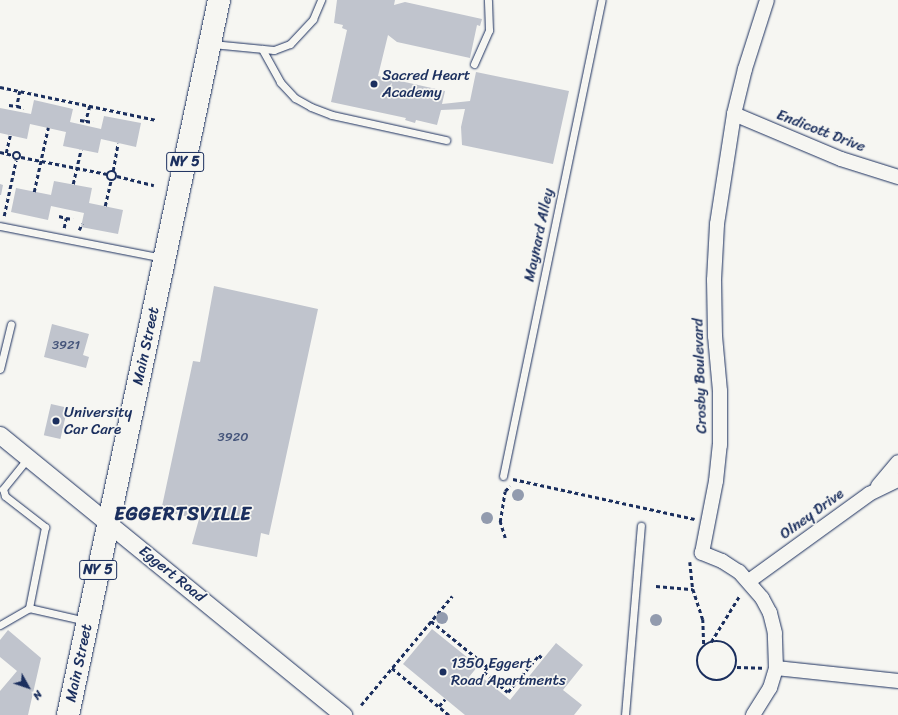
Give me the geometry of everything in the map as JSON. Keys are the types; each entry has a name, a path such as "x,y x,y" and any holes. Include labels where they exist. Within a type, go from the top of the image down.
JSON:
{"main road":[{"name":"Main Street","path":"68,715 219,0"}],"street":[{"name":"Crosby Boulevard","path":"696,554 714,496 720,445 720,391 715,336 714,280 724,169 734,114 745,69 767,0"},
{"name":"Endicott Drive","path":"734,114 834,156 898,177"},
{"name":"Eggert Road","path":"0,435 343,715"},
{"path":"870,494 898,462"},
{"name":"Olney Drive","path":"749,581 870,494 898,480"},
{"path":"696,554 722,561 749,581 770,614 775,634 776,668 770,688 753,715"},
{"path":"776,668 898,681"}],"lane":[{"path":"210,44 274,50 290,44 313,19 321,0"},
{"path":"474,64 489,30 488,0"},
{"name":"Maynard Alley","path":"502,476 602,0"},
{"path":"262,49 280,82 296,98 311,107 332,115 446,140"},
{"path":"0,226 164,258"},
{"path":"0,368 11,324"},
{"path":"28,458 3,489 5,496 45,527 29,608"},
{"path":"625,715 641,526"},
{"path":"0,625 29,608 88,621"}],"path":[{"path":"0,87 157,120"},
{"path":"17,106 20,91"},
{"path":"9,105 24,108"},
{"path":"86,121 90,106"},
{"path":"80,120 93,122"},
{"path":"34,192 48,128"},
{"path":"6,153 10,135"},
{"path":"118,143 113,171 117,176 154,185"},
{"path":"73,184 81,150"},
{"path":"0,152 13,155 16,160 4,216"},
{"path":"13,155 18,152 21,157"},
{"path":"16,160 21,157 107,174 113,171"},
{"path":"107,174 111,181"},
{"path":"105,206 111,181 117,176"},
{"path":"59,216 73,219"},
{"path":"64,229 66,218"},
{"path":"78,232 82,224"},
{"path":"502,476 697,519 695,526"},
{"path":"506,538 500,522 505,492 516,480"},
{"path":"696,554 690,562 693,589 704,619 704,646"},
{"path":"690,562 696,554"},
{"path":"711,642 725,643 732,647 736,653 737,667 728,679 722,681 706,678 697,667 697,658 704,646 711,642 749,581"},
{"path":"656,586 693,589"},
{"path":"361,705 452,596"},
{"path":"431,621 488,667 484,672 508,692 539,655 543,659"},
{"path":"737,667 776,668"},
{"path":"392,668 449,715"},
{"path":"438,706 445,698"}],"building":[{"name":"Sacred Heart Academy","path":"337,0 395,0 394,5 405,2 482,19 480,26 477,25 470,58 397,42 388,35 378,76 445,91 442,104 470,101 476,72 569,91 553,164 462,145 461,127 465,109 441,110 437,125 416,120 415,123 405,120 406,118 331,102 347,30 342,28 343,25 334,23"},
{"path":"34,100 73,109 70,122 101,129 104,116 141,123 136,147 101,139 98,153 63,146 66,132 30,124 27,139 0,133 0,108 31,114"},
{"path":"54,181 92,188 89,203 123,210 118,234 81,227 84,213 51,206 48,220 11,212 16,188 51,195"},
{"path":"0,184 3,185 1,195 0,195"},
{"path":"214,286 318,309 269,535 261,533 257,557 192,544 199,519 161,511 193,361 200,362"},
{"path":"52,324 89,334 83,355 89,357 86,368 44,357"},
{"name":"University Car Care","path":"51,404 68,408 60,439 44,435"},
{"name":"1350 Eggert Road Apartments","path":"432,629 478,666 469,677 478,684 483,678 510,700 556,643 583,665 563,690 582,705 574,715 465,715 403,664"},
{"path":"8,630 41,658 28,715 0,715 0,691 17,671 0,657 0,640"}],"place":[{"name":"Sacred Heart Academy","path":"374,84"},
{"name":"University Car Care","path":"56,421"},
{"name":"1350 Eggert Road Apartments","path":"443,672"}],"district":[{"name":"EGGERTSVILLE","path":"183,514"}]}
